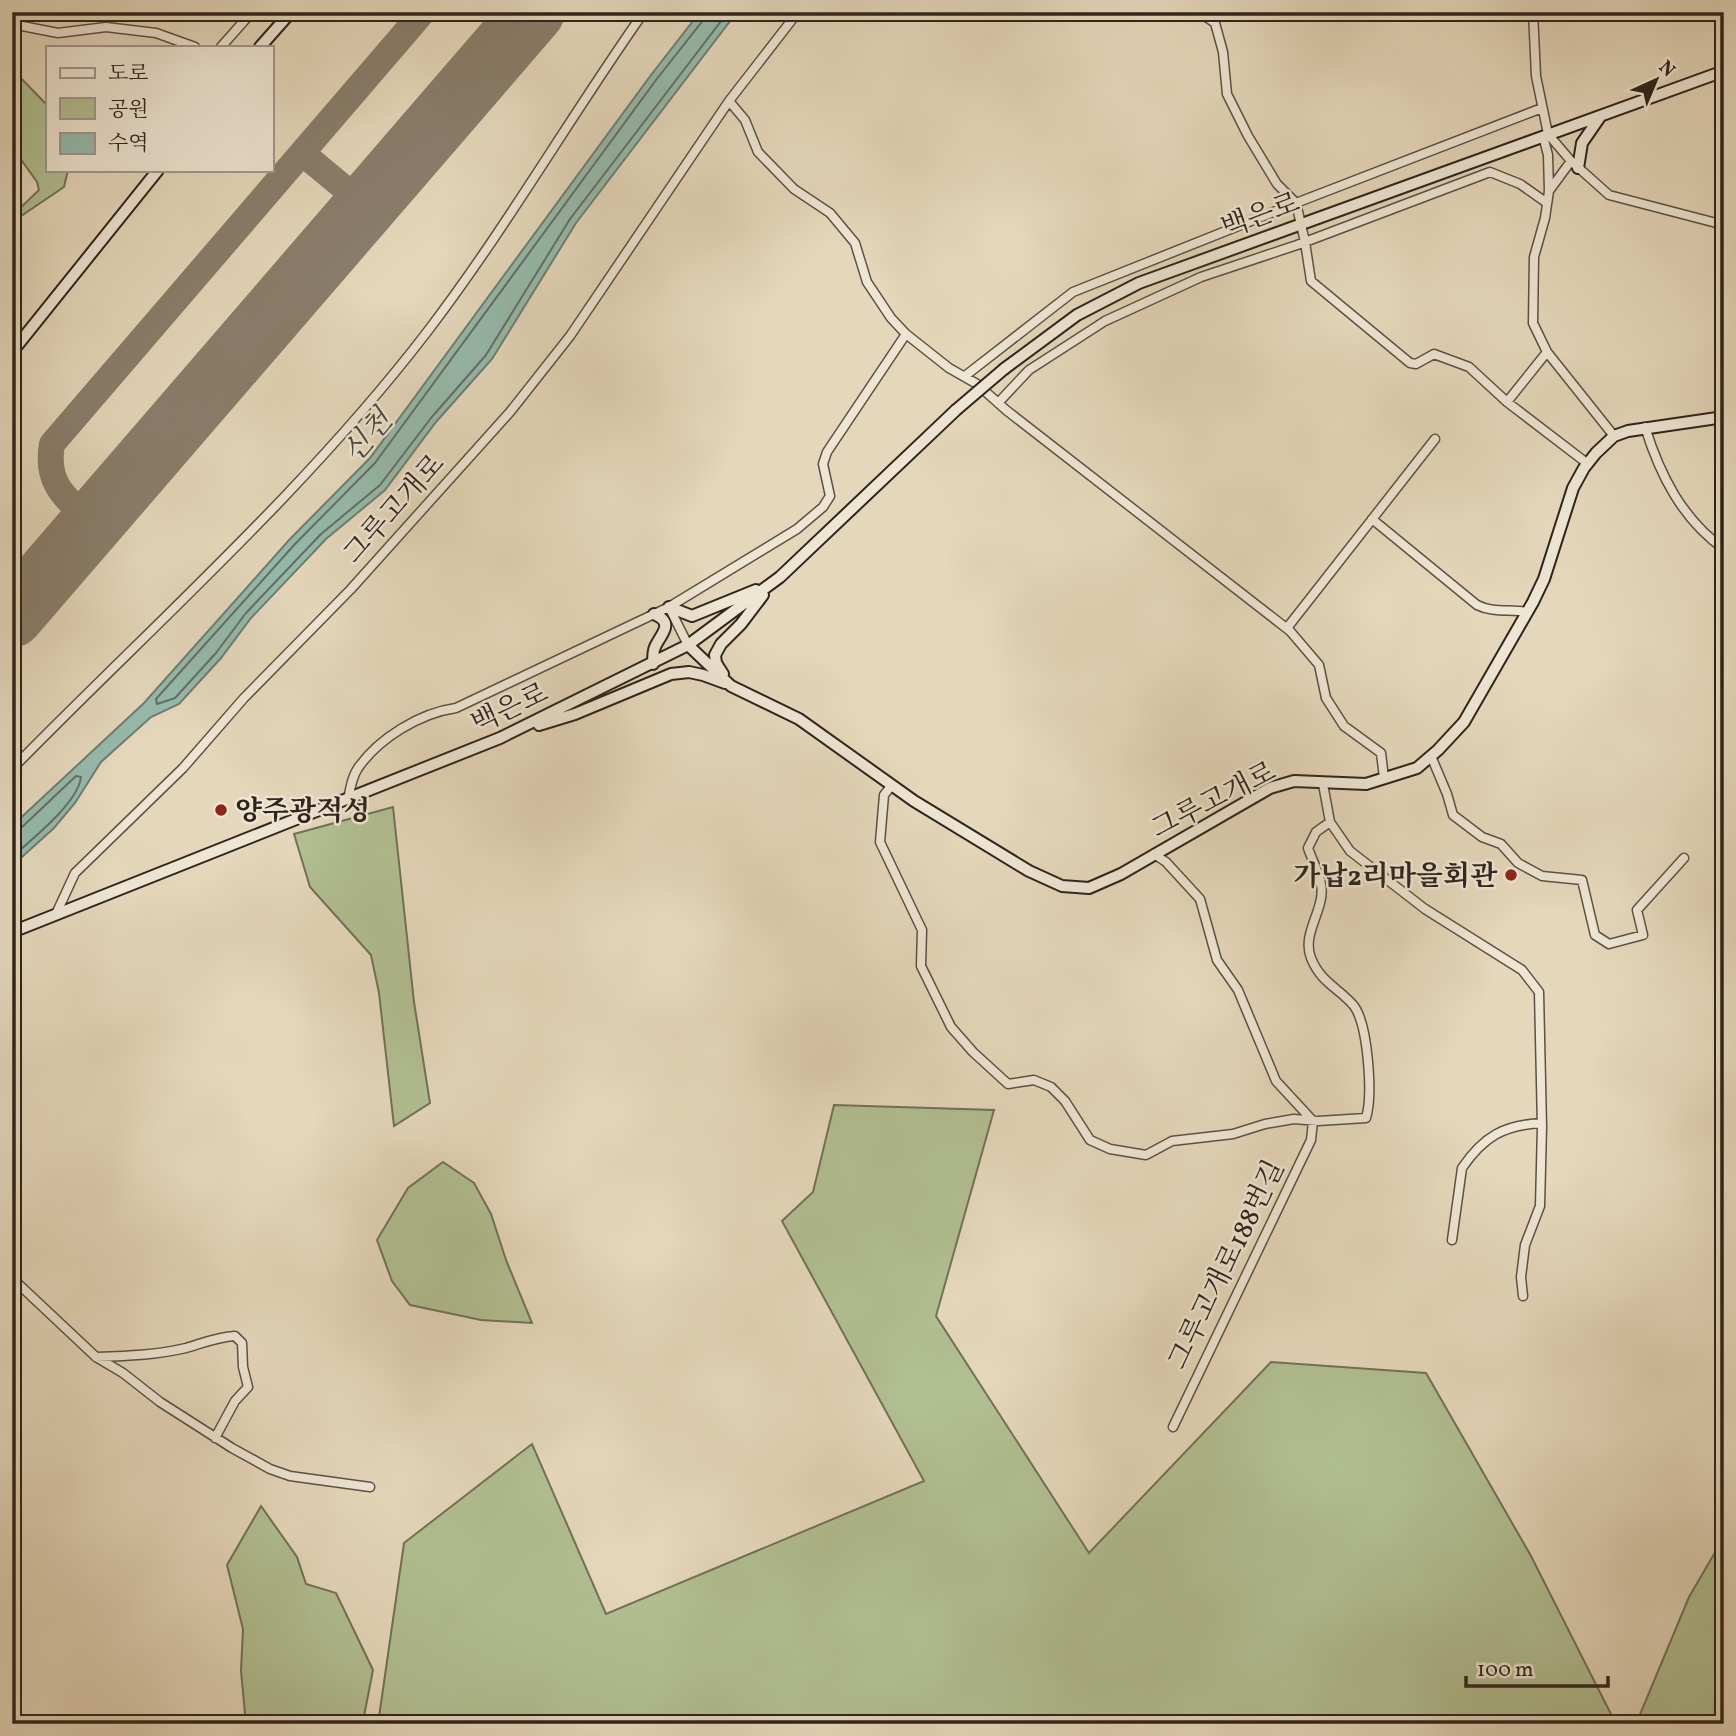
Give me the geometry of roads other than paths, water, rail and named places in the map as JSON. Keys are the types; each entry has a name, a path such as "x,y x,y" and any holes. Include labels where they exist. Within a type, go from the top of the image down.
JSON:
{"main road":[{"path":"261,46 291,12"},
{"name":"백은로","path":"12,932 500,738 688,645 771,584 956,410 1004,369 1077,314 1139,283 1724,71"},
{"path":"1574,165 1582,143 1602,114"},
{"path":"12,352 156,172"},
{"path":"1614,436 1645,427 1724,417"},
{"name":"그루고개로","path":"688,645 731,685 799,719 914,801 1029,871 1062,886 1089,888 1121,874 1270,788 1294,782 1366,784 1417,768 1431,756 1464,722 1528,611 1544,579 1573,488 1588,464 1614,436"},
{"path":"669,607 692,617 771,584"},
{"path":"731,685 716,663 715,655 721,644 741,624 771,584"},
{"path":"653,664 655,646 664,633 665,623 654,614"},
{"path":"500,738 575,714 671,674 689,672 731,685"}],"street":[{"path":"222,46 251,12"},
{"path":"12,769 267,514 348,426 418,342 469,272 644,12"},
{"name":"그루고개로","path":"56,914 75,873 183,768 244,698 351,589 510,412 570,335 730,101 798,12"},
{"path":"1533,12 1536,76 1548,155 1549,191 1534,257 1533,323 1547,352 1614,436"},
{"path":"1206,18 1215,23 1223,52 1227,94 1277,184 1296,203 1311,281 1410,363 1416,364 1434,354 1468,367 1507,402 1588,464"},
{"path":"12,24 58,33 106,27 156,33 192,46"},
{"path":"730,101 745,120 758,152 794,189 830,213 855,243 867,282 891,318 906,334 950,368 977,384 1287,628 1320,665 1326,698 1344,726 1381,753 1384,778"},
{"path":"965,376 1073,292 1542,108"},
{"path":"1545,135 1609,195 1724,225"},
{"path":"1549,191 1574,165"},
{"path":"998,403 1029,370 1105,321 1201,277 1305,242 1490,172 1520,184 1547,203"},
{"path":"348,800 358,769 374,750 408,724 442,710 456,708 669,607 797,529 823,507 830,496 823,464 828,452 906,334"},
{"path":"1507,402 1547,352"},
{"path":"1645,427 1655,460 1671,494 1706,536 1724,549"},
{"path":"1287,628 1435,439"},
{"path":"1371,519 1477,605 1489,611 1528,611"},
{"path":"669,607 688,645"},
{"path":"1431,756 1447,794 1452,815 1482,837 1501,844 1518,863 1542,876 1582,880 1595,934 1609,944 1643,935 1637,910 1684,858"},
{"path":"1323,784 1330,822 1350,851 1425,909 1522,971 1539,992 1542,1123 1540,1206 1525,1245 1521,1277 1523,1296"},
{"name":"그루고개로188번길","path":"892,785 884,795 880,842 922,930 921,967 951,1027 1008,1084 1034,1080 1051,1087 1065,1101 1090,1140 1110,1149 1146,1155 1172,1140 1233,1133 1294,1119 1313,1121 1366,1118 1370,1105 1370,1077 1360,1022 1354,1007 1325,982 1310,956 1309,936 1318,910 1322,885 1308,848 1316,832 1330,822"},
{"path":"1154,855 1166,862 1200,899 1217,960 1238,990 1276,1081 1313,1121"},
{"name":"그루고개로188번길","path":"1173,1427 1311,1140 1313,1121"},
{"path":"1452,1240 1462,1168 1468,1159 1506,1128 1542,1123"},
{"path":"12,1279 96,1357 123,1373 160,1402 270,1469 289,1476 370,1487"},
{"path":"96,1357 133,1356 185,1348 219,1336 234,1336 242,1342 243,1367 248,1387 235,1401 215,1437"}],"water":[{"path":"700,12 737,12 576,223 492,359 436,422 385,490 326,539 251,618 221,658 179,704 151,717 101,762 75,803 54,828 12,866 12,826 144,703 290,539 370,458"}],"place":[{"name":"양주광적성","path":"221,810"},
{"name":"가납2리마을회관","path":"1511,875"}],"water label":[{"name":"신천","path":"367,436"}]}
